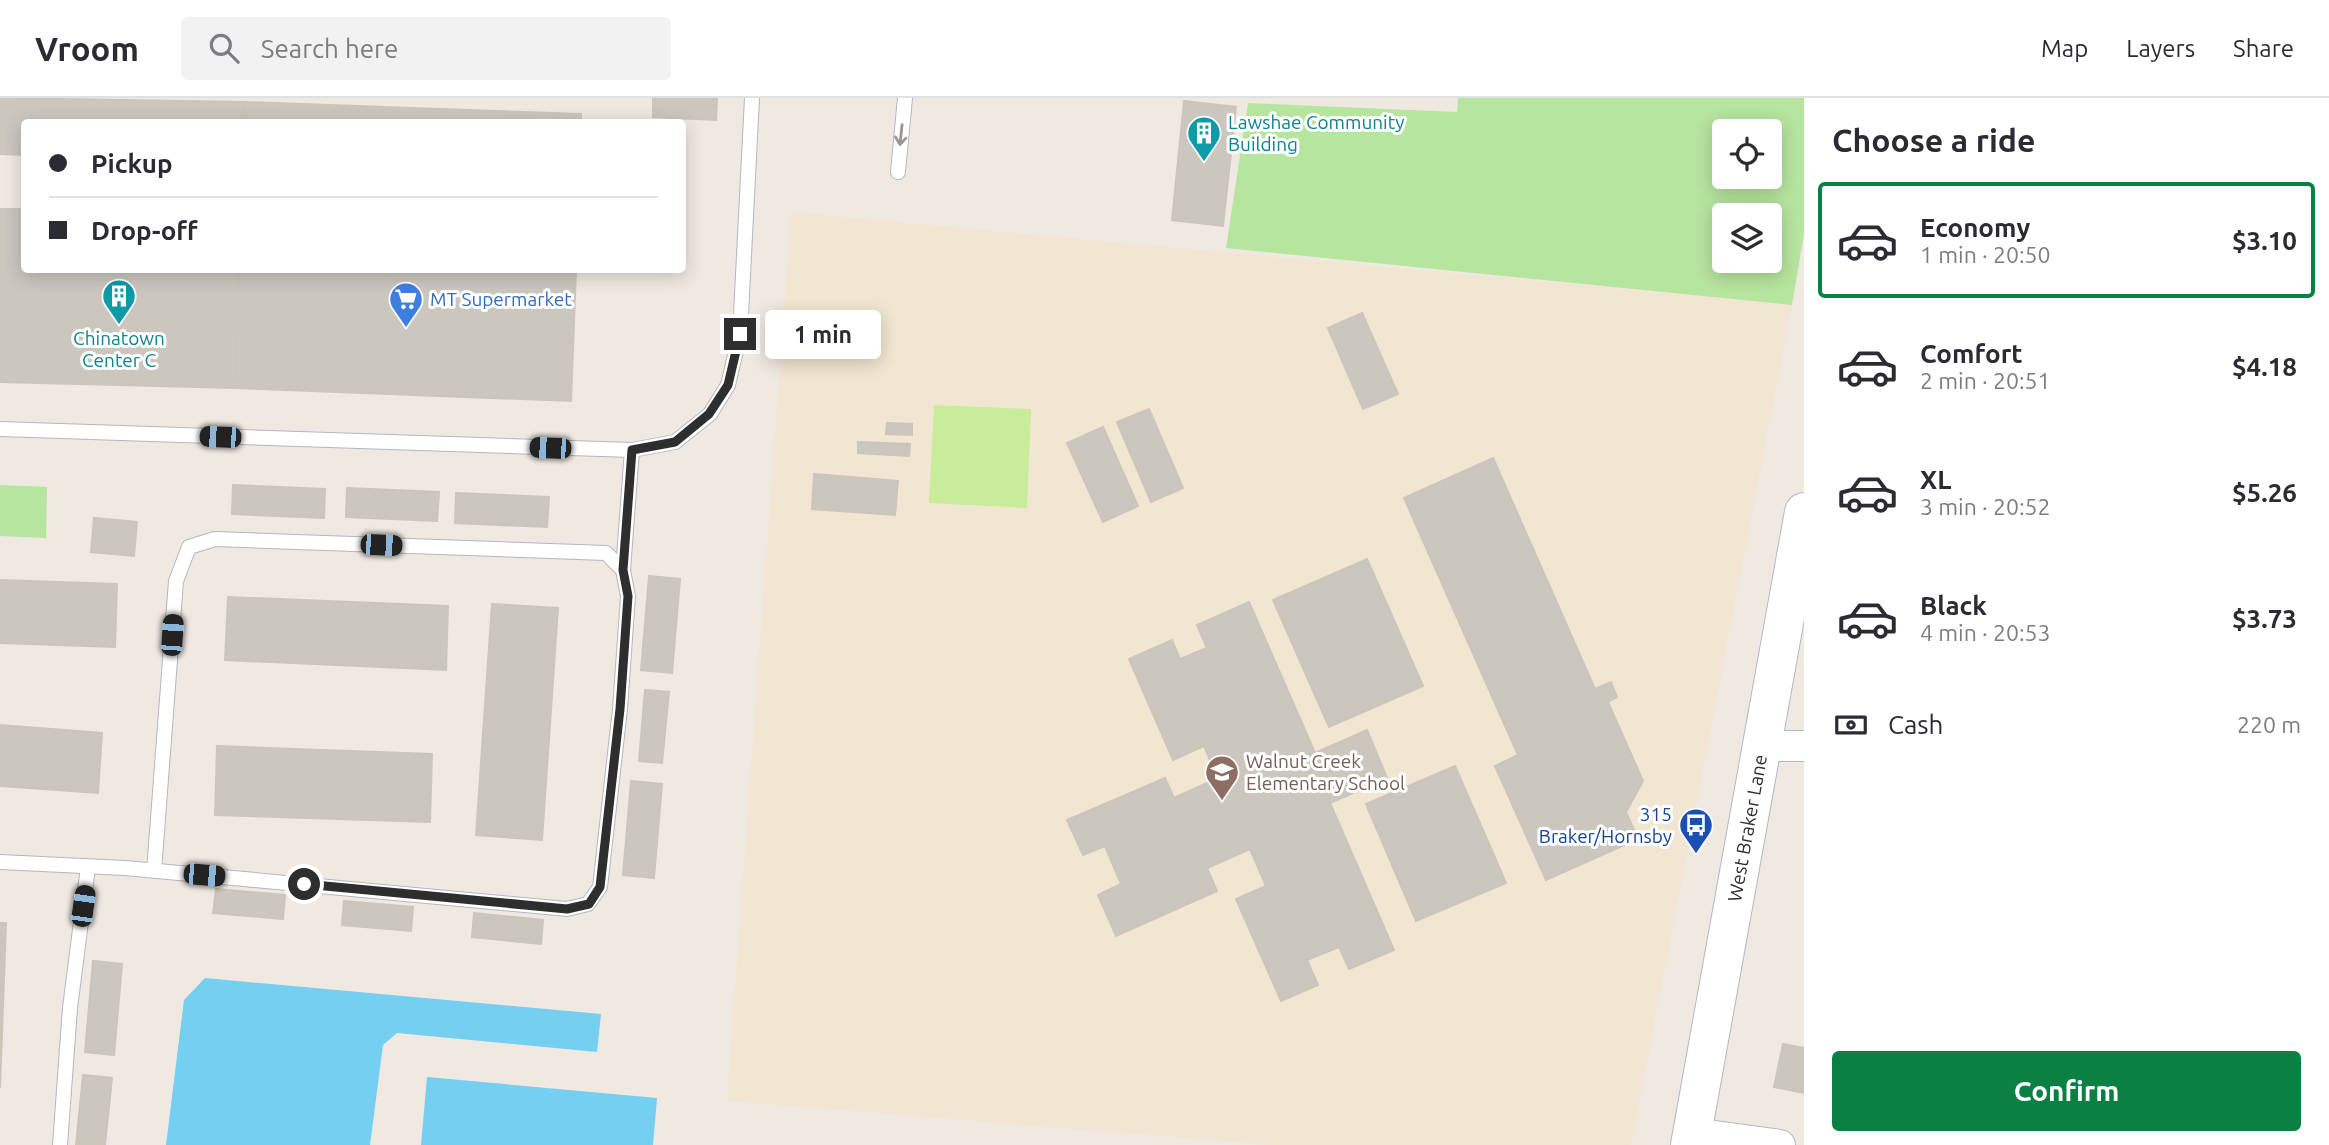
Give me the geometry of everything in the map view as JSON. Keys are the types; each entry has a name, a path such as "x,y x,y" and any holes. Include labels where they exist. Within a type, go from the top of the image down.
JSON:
{"main road":[{"name":"West Braker Lane","path":"1692,1139 1804,512"}],"street":[{"path":"1763,746 1804,746"},
{"path":"1692,1139 1780,1145"}],"lane":[{"path":"0,429 632,450 675,442 709,414 728,385 740,334 752,98"},
{"path":"898,172 905,98"},
{"path":"0,862 154,871 567,909 589,904 600,887 620,709 628,596 623,570 632,450"},
{"path":"154,871 176,581 189,547 215,539 606,553 623,570"},
{"path":"60,1145 70,1008 88,866"}],"shaded area":[{"name":"Walnut Creek Elementary School","path":"791,212 1792,305 1631,1145 1271,1145 727,1101"}],"green space":[{"path":"1458,98 1804,98 1804,234 1792,305 1226,248 1248,103 1457,112"},
{"path":"934,405 1031,409 1027,508 929,503"},
{"path":"0,485 47,487 46,538 0,536"}],"water":[{"path":"205,978 601,1014 597,1052 397,1033 383,1045 370,1145 166,1145 184,1000"},
{"path":"427,1077 657,1098 653,1145 421,1145"}],"building":[{"path":"0,98 245,102 244,119 21,119 21,155 0,154"},
{"path":"653,98 717,98 716,120 653,117"},
{"name":"Lawshae Community Building","path":"1184,101 1236,107 1223,226 1172,220"},
{"path":"245,102 581,114 581,119 244,119"},
{"name":"Chinatown Center C","path":"0,209 21,209 21,273 239,273 235,388 0,382"},
{"name":"MT Supermarket","path":"239,273 576,273 571,401 235,388"},
{"path":"1362,313 1398,394 1363,409 1328,328"},
{"path":"1149,409 1183,488 1151,502 1117,422"},
{"path":"887,423 912,424 912,435 886,434"},
{"path":"1103,427 1138,506 1103,522 1067,443"},
{"path":"858,442 910,444 909,456 858,453"},
{"path":"1493,458 1595,689 1611,682 1617,697 1608,702 1643,781 1626,812 1638,839 1546,880 1495,766 1518,755 1404,498"},
{"path":"814,474 898,481 895,515 812,509"},
{"path":"233,485 325,489 324,518 232,514"},
{"path":"347,488 439,492 437,521 346,517"},
{"path":"456,493 549,497 547,527 455,523"},
{"path":"94,518 137,522 134,556 91,552"},
{"path":"1367,559 1423,686 1329,727 1273,600"},
{"path":"649,576 680,579 672,673 641,670"},
{"path":"0,580 117,584 115,647 0,643"},
{"path":"228,597 448,606 446,670 225,660"},
{"path":"1249,602 1315,753 1367,730 1387,778 1330,803 1394,950 1349,969 1339,947 1307,960 1318,985 1281,1001 1236,899 1266,886 1250,849 1207,868 1217,891 1116,936 1098,895 1121,884 1105,846 1083,855 1067,820 1165,778 1174,798 1218,778 1204,746 1173,760 1129,659 1172,640 1180,659 1207,648 1197,625"},
{"path":"492,604 558,608 542,840 476,835"},
{"path":"645,690 669,692 662,763 639,761"},
{"path":"0,725 102,733 98,793 0,786"},
{"path":"217,746 432,754 430,822 215,815"},
{"path":"1455,766 1506,883 1416,921 1366,804"},
{"path":"631,781 662,784 654,878 623,875"},
{"path":"216,889 285,895 283,919 213,913"},
{"path":"344,901 413,907 411,931 342,925"},
{"path":"474,913 543,920 541,944 472,937"},
{"path":"0,923 6,923 0,1088"},
{"path":"93,961 122,964 114,1055 85,1052"},
{"path":"1783,1044 1804,1048 1804,1093 1774,1087"},
{"path":"83,1075 112,1078 105,1145 76,1145"}],"place":[{"name":"Lawshae Community Building","path":"1204,163"},
{"name":"Chinatown Center C","path":"119,326"},
{"name":"MT Supermarket","path":"406,329"},
{"name":"Walnut Creek Elementary School","path":"1222,802"},
{"name":"315 Braker/Hornsby","path":"1696,855"}],"route":[{"path":"304,884 567,909 589,904 600,887 620,709 628,596 623,570 632,450 675,442 709,414 728,385 740,334"}]}
